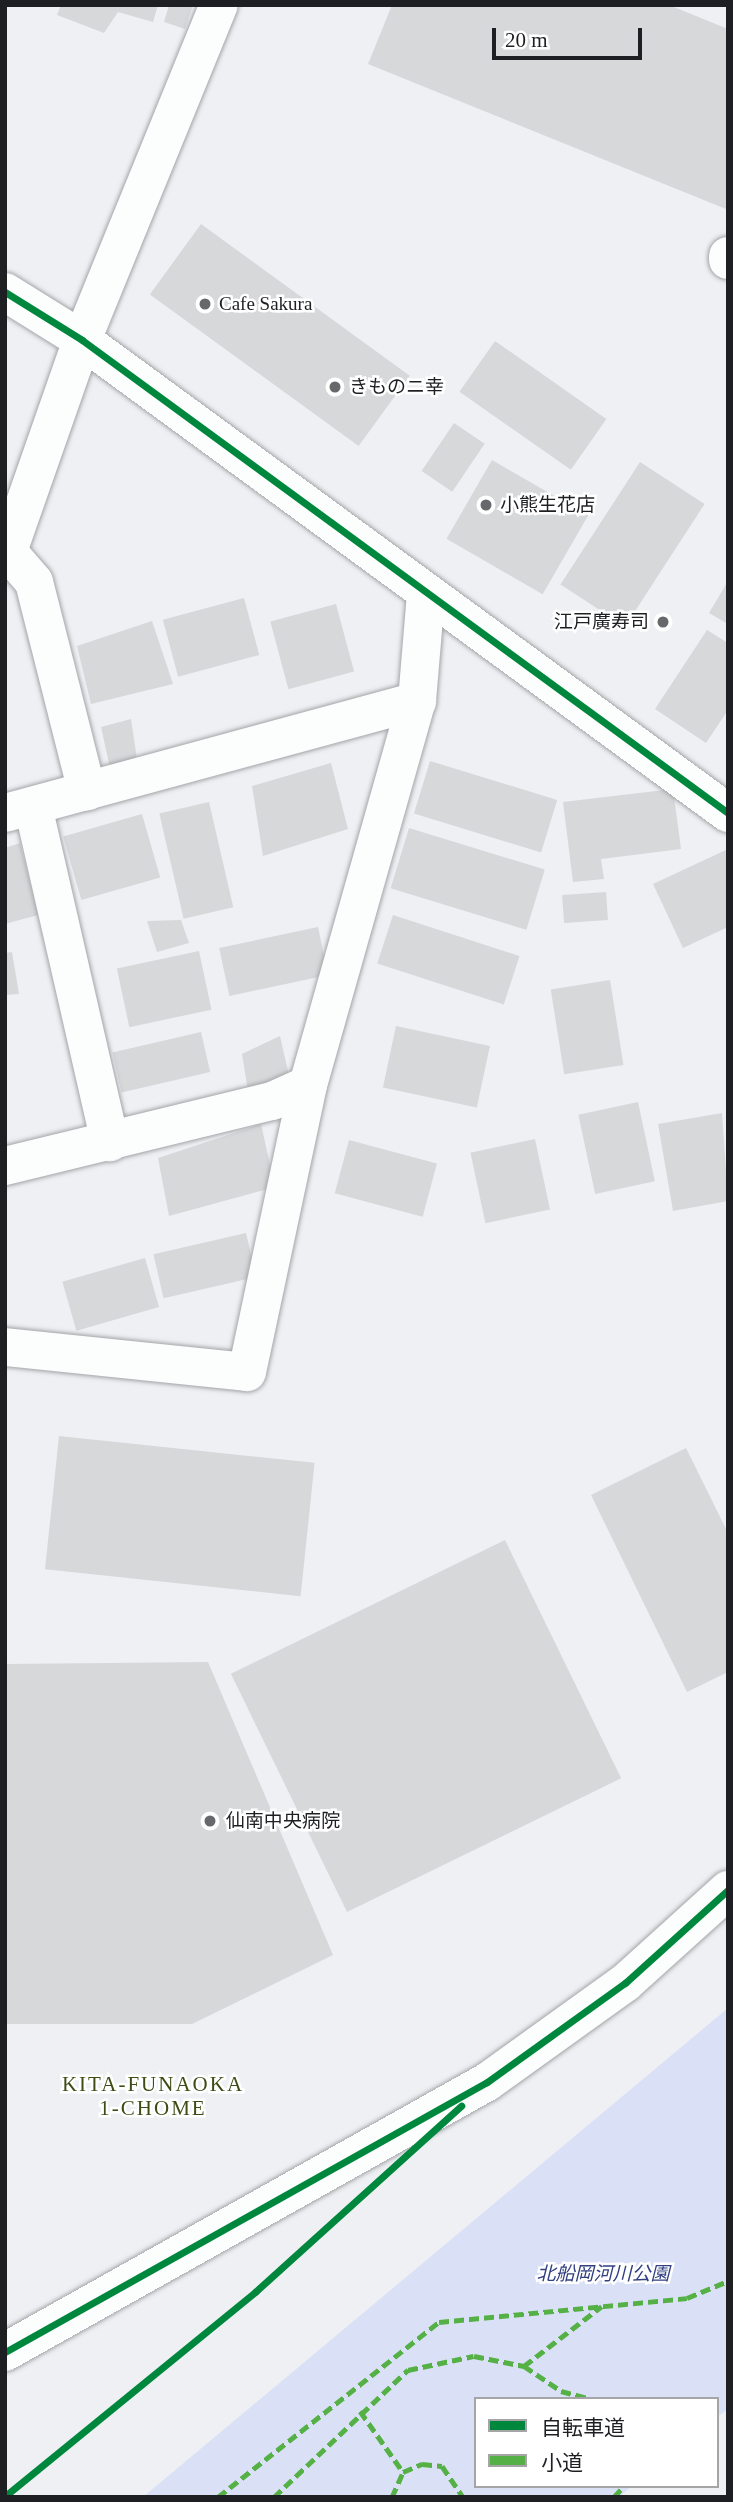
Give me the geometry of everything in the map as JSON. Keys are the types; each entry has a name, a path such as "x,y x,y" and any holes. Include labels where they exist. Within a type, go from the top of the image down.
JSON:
{"street":[{"path":"87,791 33,582 7,557 82,340 219,5"},
{"path":"5,292 82,340 728,813"},
{"path":"5,1347 247,1372 308,1085 417,701 426,594"},
{"path":"110,1142 19,810 417,701"},
{"path":"5,1166 272,1101 308,1085"},
{"path":"5,2352 487,2082 625,1983 728,1890"}],"green space":[{"name":"北船岡河川公園","path":"728,2008 728,2409 719,2416 719,2397 474,2397 474,2488 630,2488 619,2497 143,2497"}],"building":[{"path":"61,5 158,5 153,22 118,12 104,33 57,15"},
{"path":"169,5 193,5 185,29 164,22"},
{"path":"392,5 669,5 728,29 726,209 368,64"},
{"path":"201,224 410,376 359,446 150,294"},
{"path":"495,341 606,419 571,470 459,392"},
{"path":"454,423 485,444 452,492 422,471"},
{"path":"492,460 588,515 543,594 447,539"},
{"path":"640,462 705,504 625,626 560,584"},
{"path":"728,581 728,624 709,613"},
{"path":"244,598 259,655 178,677 163,620"},
{"path":"336,604 354,672 288,689 270,622"},
{"path":"152,621 173,684 91,704 77,646"},
{"path":"707,630 728,643 728,710 706,743 655,709"},
{"path":"131,719 137,759 110,768 101,727"},
{"path":"430,761 557,800 541,852 414,814"},
{"path":"331,763 348,829 263,856 252,786"},
{"path":"673,789 681,849 601,859 604,879 573,882 563,802"},
{"path":"209,802 233,907 184,919 159,813"},
{"path":"142,814 160,877 81,900 63,837"},
{"path":"409,828 545,870 526,930 391,888"},
{"path":"20,843 38,915 5,924 5,848"},
{"path":"728,849 728,927 683,948 653,884"},
{"path":"606,892 608,920 564,923 562,895"},
{"path":"393,915 519,956 504,1005 377,964"},
{"path":"181,920 189,943 157,952 147,921"},
{"path":"318,927 328,975 229,996 219,948"},
{"path":"199,951 211,1010 129,1027 117,968"},
{"path":"12,952 19,994 5,995 5,953"},
{"path":"610,980 623,1065 564,1074 551,989"},
{"path":"396,1026 490,1046 477,1108 383,1088"},
{"path":"201,1032 210,1072 122,1092 112,1052"},
{"path":"280,1036 290,1080 248,1091 242,1054"},
{"path":"638,1102 655,1181 595,1194 578,1115"},
{"path":"722,1113 728,1201 673,1211 658,1124"},
{"path":"261,1124 275,1187 169,1216 158,1158"},
{"path":"535,1139 550,1209 485,1223 470,1153"},
{"path":"349,1140 437,1164 423,1217 335,1193"},
{"path":"246,1233 256,1277 164,1298 153,1254"},
{"path":"145,1258 159,1307 76,1331 62,1282"},
{"path":"59,1436 315,1463 301,1596 45,1569"},
{"path":"686,1448 728,1533 728,1672 687,1692 591,1495"},
{"path":"505,1540 621,1778 347,1912 231,1674"},
{"path":"208,1662 333,1955 192,2024 5,2024 5,1664"}],"marked path":[{"path":"218,2497 439,2322 687,2298 728,2281"},
{"path":"274,2497 408,2370 474,2356 524,2366 602,2306"},
{"path":"524,2366 561,2391 584,2397"},
{"path":"360,2411 403,2472 422,2464 442,2466 463,2497"},
{"path":"392,2497 403,2472"},
{"path":"614,2497 622,2488"}],"cycle path":[{"path":"5,292 82,340 728,813"},
{"path":"5,2352 487,2082 625,1983 728,1890"},
{"path":"5,2496 255,2292 461,2106"}],"place":[{"name":"Cafe Sakura","path":"205,304"},
{"name":"きものニ幸","path":"335,387"},
{"name":"小熊生花店","path":"486,505"},
{"name":"江戸廣寿司","path":"663,622"},
{"name":"仙南中央病院","path":"210,1821"}],"district":[{"name":"KITA-FUNAOKA 1-CHOME","path":"153,2096"}]}
